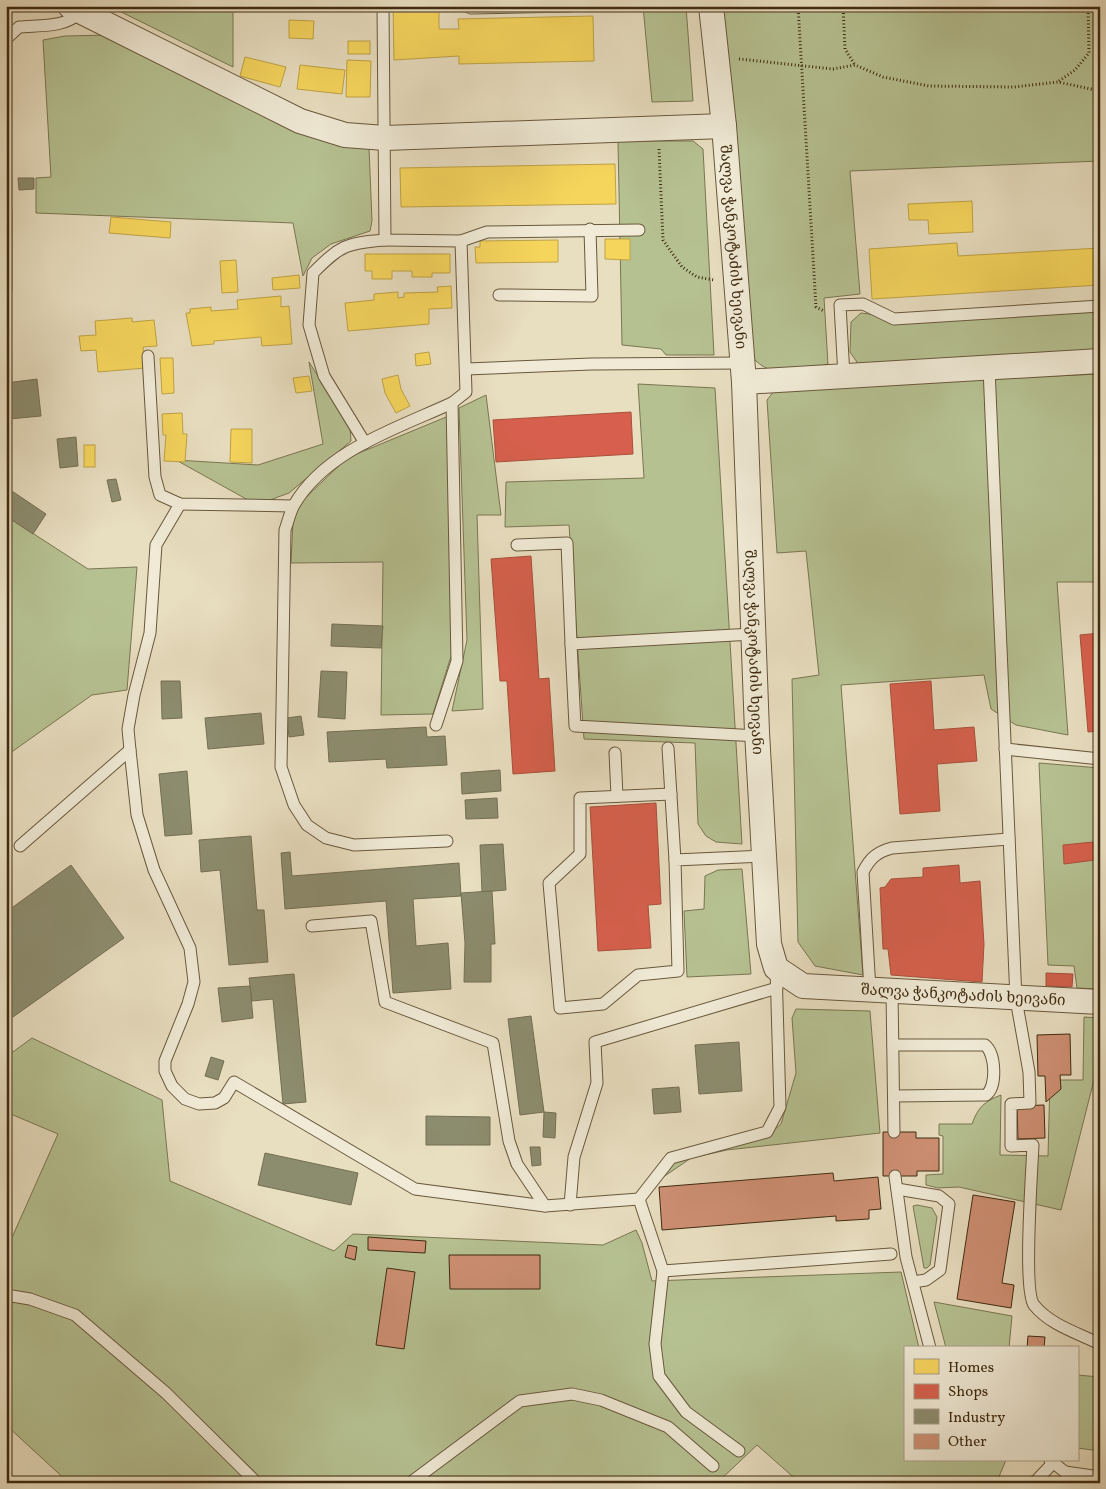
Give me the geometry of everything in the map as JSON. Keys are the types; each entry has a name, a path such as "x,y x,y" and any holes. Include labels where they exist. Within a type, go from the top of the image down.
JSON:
{"street":[{"name":"შალვა ჭანკოტაძის ხეივანი","path":"711,6 724,126 743,373 758,736 769,944 776,978 803,986 1100,1002"},
{"path":"75,9 300,120 344,135 385,138 724,126"},
{"path":"743,373 844,376 1100,361"}],"lane":[{"path":"383,6 385,240"},
{"path":"467,6 471,8 570,6"},
{"path":"6,39 19,27 58,24 75,18 75,9"},
{"path":"6,211 6,291"},
{"path":"499,295 592,296 590,230"},
{"path":"365,443 324,376 309,325 313,273 337,249 362,242 385,240 461,241 487,232 640,230"},
{"path":"447,841 354,845 326,838 307,825 294,806 281,767 285,530 293,506 305,490 343,454 452,403 466,392 467,369 461,241"},
{"path":"844,376 840,305 863,304 894,319 1100,306"},
{"path":"148,356 155,477 160,495 180,504 293,506"},
{"path":"467,369 591,364 743,373"},
{"path":"989,368 1016,998 1029,1072 1030,1102 1011,1104 1011,1146 1033,1145 1029,1276 1033,1304 1050,1320 1100,1344"},
{"path":"436,724 457,661 452,403"},
{"path":"180,504 156,546 150,633 134,695 128,729 137,815 154,870 190,948 194,982 188,1004 165,1060 165,1071 172,1086 185,1099 199,1104 215,1103 224,1098 234,1082 415,1190 545,1206 570,1205 639,1199 671,1158 767,1132 780,1107 776,978 595,1042 597,1083 574,1157 570,1205"},
{"path":"517,546 567,543 575,726 758,736"},
{"path":"571,644 754,634"},
{"path":"668,748 676,860 678,971 638,975 603,1004 560,1008 549,883 580,854 580,798 671,794"},
{"path":"1005,749 1100,759"},
{"path":"20,846 130,750"},
{"path":"614,753 617,796"},
{"path":"894,1132 893,1046 881,991 863,872 869,860 881,851 892,848 1008,840"},
{"path":"676,860 765,856"},
{"path":"312,926 371,921 385,1002 493,1043 509,1141 517,1164 545,1206"},
{"path":"893,1046 985,1045 992,1057 992,1086 986,1095 894,1096"},
{"path":"895,1176 906,1257 929,1346"},
{"path":"897,1189 940,1196 949,1204 940,1270 926,1280 913,1282"},
{"path":"639,1199 663,1271 655,1344 659,1376 686,1412 738,1451"},
{"path":"663,1271 891,1254"},
{"path":"6,1295 30,1299 74,1314 166,1393 257,1483"},
{"path":"410,1483 520,1401 572,1394 601,1400 668,1427 713,1466"},
{"path":"1034,1483 1052,1462 1065,1472 1071,1483"},
{"path":"1065,1472 1100,1477"}],"path":[{"path":"798,6 816,307 840,319"},
{"path":"842,6 845,49 855,65"},
{"path":"1058,82 1075,70 1089,53 1088,6"},
{"path":"716,57 833,69 855,65 884,77 930,86 1014,87 1058,82 1100,91"},
{"path":"658,129 663,240 682,267 697,277 715,280"}],"green space":[{"path":"109,6 233,6 233,67"},
{"path":"643,6 686,6 693,101 652,102"},
{"path":"722,6 1100,6 1100,161 850,171 860,294 824,298 828,364 790,372 781,372 764,367 756,361 747,340"},
{"path":"109,35 369,148 372,221 370,231 331,244 312,258 303,276 293,223 36,213 36,178 51,177 43,40 65,36"},
{"path":"618,141 693,141 703,149 714,355 666,355 661,349 622,345"},
{"path":"1100,310 1100,350 859,365 850,352 851,322 861,313 877,315"},
{"path":"309,362 350,427 351,441 289,493 270,500 248,500 176,460 258,465 323,444"},
{"path":"1100,374 1100,582 1057,582 1068,735 1016,725 991,709 984,675 841,685 863,975 815,966 798,942 792,679 819,675 806,551 777,553 767,400 774,391 819,386"},
{"path":"638,384 715,388 742,844 716,842 706,836 698,824 695,743 584,739 569,525 505,527 506,482 644,478"},
{"path":"486,395 501,515 477,515 483,709 452,711 467,640 459,408"},
{"path":"451,415 452,653 433,714 381,715 383,562 291,563 293,521 299,504 347,458"},
{"path":"6,516 88,569 137,567 127,690 92,695 6,756"},
{"path":"1039,763 1100,768 1100,989 1077,988 1074,966 1048,965"},
{"path":"742,869 751,974 687,977 684,911 704,909 705,876 718,870"},
{"path":"796,1009 870,1011 880,1133 727,1150 691,1158 656,1182 670,1164 767,1136 781,1124 796,1073 792,1018"},
{"path":"1084,1017 1100,1018 1100,1068 1097,1068 1061,1210 959,1187 938,1188 926,1185 926,1175 943,1174 943,1136 939,1135 939,1124 972,1124 983,1105 1001,1095 1000,1155 1048,1156 1050,1080 1083,1080"},
{"path":"32,1038 162,1100 170,1181 334,1251 353,1234 603,1245 636,1230 642,1243 652,1281 901,1272 919,1346 904,1346 904,1462 1005,1462 998,1479 993,1483 800,1483 757,1445 717,1483 69,1483 6,1425 6,1251 58,1134 6,1112 6,1057"},
{"path":"913,1206 932,1208 937,1217 930,1265 927,1268 924,1268"},
{"path":"934,1302 1012,1316 1009,1346 945,1346"},
{"path":"1078,1375 1100,1377 1100,1451 1078,1448"}],"building: Homes":[{"path":"393,6 439,6 439,29 459,29 458,19 593,16 594,61 459,64 459,56 394,60"},
{"path":"289,20 314,21 313,39 289,38"},
{"path":"348,41 370,41 370,54 348,54"},
{"path":"245,57 286,67 280,87 240,76"},
{"path":"347,60 371,61 370,97 346,97"},
{"path":"300,65 345,70 342,94 297,89"},
{"path":"615,164 616,204 401,207 400,168"},
{"path":"972,201 973,232 929,234 928,220 909,220 908,204"},
{"path":"111,217 171,222 170,238 109,233"},
{"path":"605,239 630,239 630,260 605,259"},
{"path":"558,240 558,262 476,263 475,247 480,247 480,241"},
{"path":"957,243 958,256 1100,248 1100,285 872,299 869,249"},
{"path":"365,254 450,254 450,273 432,273 432,277 412,277 412,271 392,271 392,279 372,279 372,271 365,271"},
{"path":"236,260 238,292 222,293 220,261"},
{"path":"299,275 300,288 273,290 272,278"},
{"path":"451,286 452,308 429,309 429,324 348,331 345,303 374,300 374,294 398,292 398,298 404,297 404,293 438,292 437,287"},
{"path":"281,296 281,307 289,306 292,344 262,346 261,337 214,341 214,344 192,346 186,313 190,313 190,309 211,307 211,311 238,309 237,300"},
{"path":"132,318 132,322 154,320 157,346 143,347 145,368 98,372 96,350 81,351 79,336 96,335 95,321"},
{"path":"429,352 431,364 416,366 415,354"},
{"path":"160,358 173,358 174,393 162,394"},
{"path":"398,375 401,389 410,406 396,413 385,393 382,379"},
{"path":"309,376 312,391 296,393 293,378"},
{"path":"182,413 183,434 187,434 185,462 164,461 166,435 163,435 162,414"},
{"path":"231,429 252,429 252,463 230,462"},
{"path":"84,445 95,445 95,467 84,467"}],"building: Shops":[{"path":"631,412 633,454 496,462 493,420"},
{"path":"531,556 539,679 549,678 555,771 513,774 507,681 500,681 491,559"},
{"path":"1100,633 1100,731 1088,732 1080,635"},
{"path":"931,681 934,730 974,727 977,761 937,764 940,811 900,814 890,684"},
{"path":"656,803 661,904 648,905 651,948 598,951 590,807"},
{"path":"1093,842 1095,860 1064,864 1063,845"},
{"path":"959,865 960,883 980,881 984,944 982,982 891,975 888,949 883,949 880,888 885,887 891,879 923,877 923,868"},
{"path":"1046,973 1073,974 1072,987 1046,986"}],"building: Industry":[{"path":"18,178 34,178 34,189 19,190"},
{"path":"37,379 41,416 9,419 6,383"},
{"path":"76,437 78,466 60,468 57,439"},
{"path":"116,479 121,500 112,502 107,480"},
{"path":"6,487 46,514 33,534 6,516"},
{"path":"332,624 383,626 381,648 331,646"},
{"path":"321,671 347,672 345,719 318,717"},
{"path":"161,681 180,681 182,718 162,719"},
{"path":"261,713 264,744 208,749 205,718"},
{"path":"301,716 304,735 289,737 287,718"},
{"path":"426,727 427,737 445,736 447,765 387,768 386,759 329,762 327,732"},
{"path":"500,770 501,791 462,794 461,773"},
{"path":"187,771 192,834 165,836 159,774"},
{"path":"497,798 498,818 466,819 465,800"},
{"path":"251,836 257,910 264,910 268,962 229,965 220,870 201,872 199,840"},
{"path":"503,844 506,890 482,892 480,845"},
{"path":"290,852 292,876 459,863 461,896 413,899 416,946 448,943 451,989 393,993 386,901 285,909 281,853"},
{"path":"71,865 124,938 6,1022 6,912"},
{"path":"492,891 495,944 491,944 491,982 464,982 465,943 461,893"},
{"path":"294,974 306,1102 283,1104 273,999 252,1001 249,978"},
{"path":"250,986 253,1018 222,1022 218,988"},
{"path":"531,1016 544,1112 520,1115 508,1019"},
{"path":"739,1042 742,1091 699,1094 695,1045"},
{"path":"211,1057 224,1061 218,1080 205,1076"},
{"path":"679,1087 681,1112 654,1114 652,1089"},
{"path":"544,1112 556,1113 555,1138 543,1137"},
{"path":"426,1116 490,1117 490,1145 426,1145"},
{"path":"530,1147 540,1147 541,1165 532,1166"},
{"path":"265,1153 358,1173 351,1205 258,1185"}],"building: Other":[{"path":"1070,1034 1071,1075 1060,1075 1061,1089 1046,1102 1045,1076 1038,1076 1037,1035"},
{"path":"1044,1105 1045,1138 1018,1139 1017,1106"},
{"path":"883,1132 916,1132 916,1138 939,1138 939,1171 917,1171 917,1176 883,1176"},
{"path":"833,1173 834,1181 878,1177 881,1209 869,1210 869,1219 836,1221 836,1216 662,1230 659,1187"},
{"path":"973,1195 1015,1202 1002,1283 1014,1285 1011,1308 957,1299"},
{"path":"368,1237 426,1241 425,1253 368,1250"},
{"path":"348,1245 357,1247 355,1260 345,1257"},
{"path":"449,1255 540,1255 540,1289 450,1289"},
{"path":"387,1268 415,1272 404,1349 376,1345"},
{"path":"1028,1336 1045,1337 1044,1346 1027,1346"}]}
